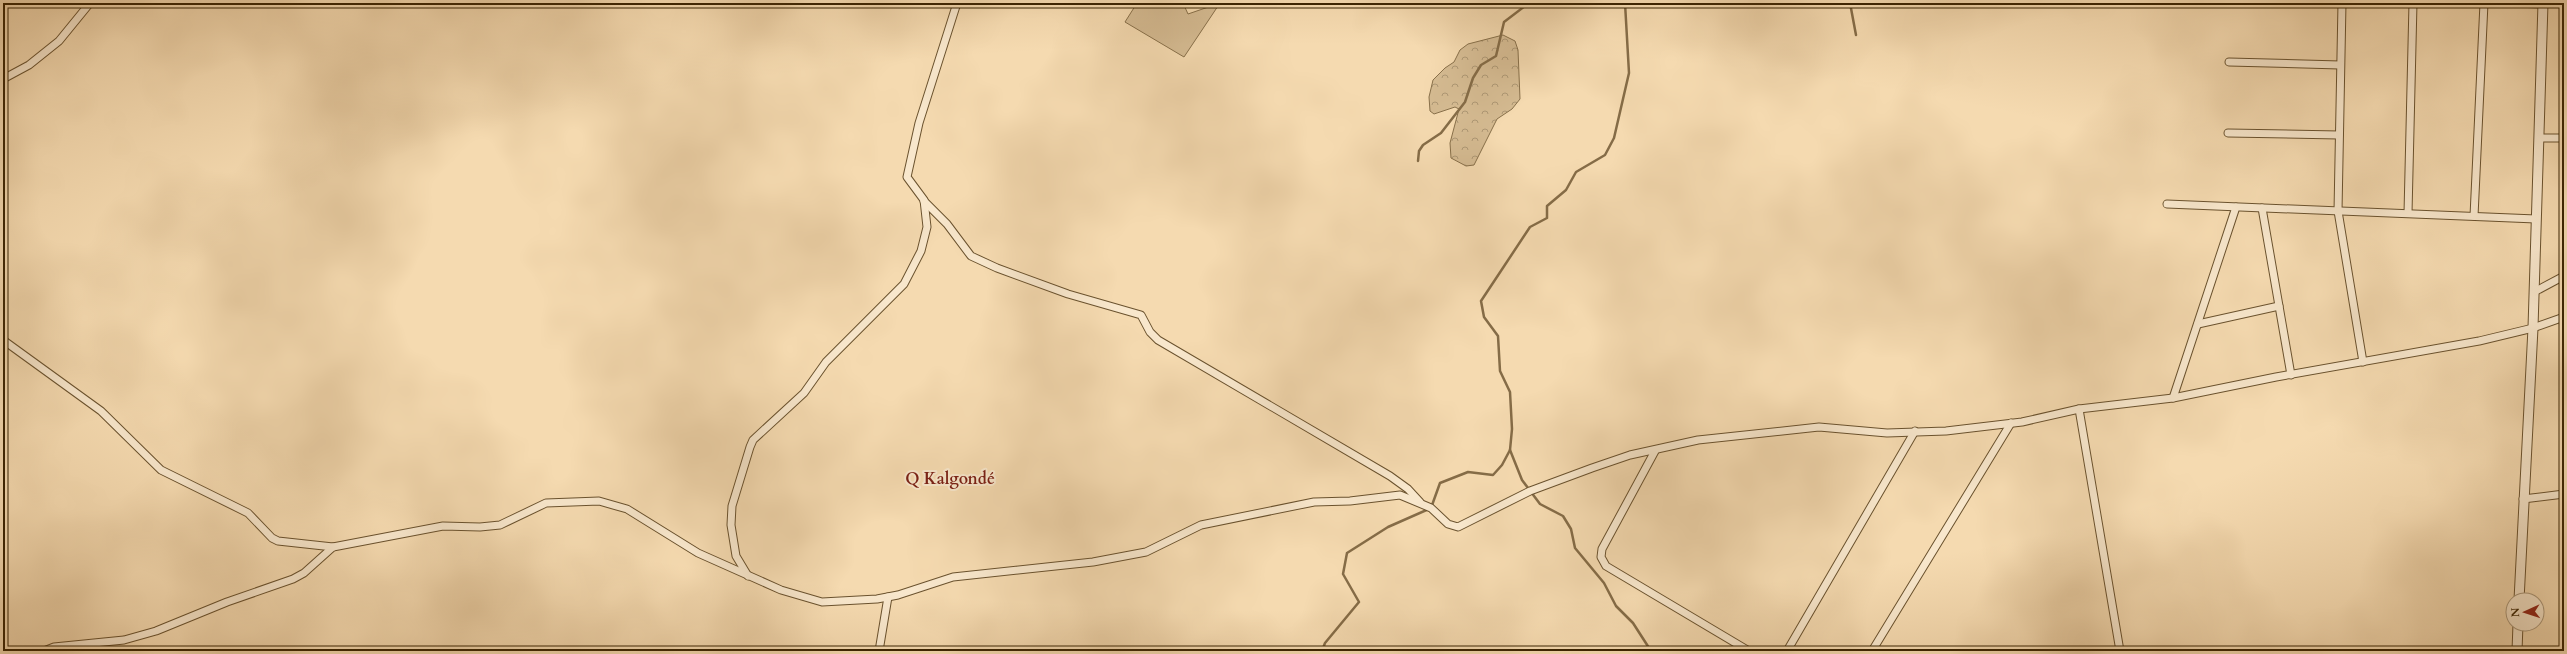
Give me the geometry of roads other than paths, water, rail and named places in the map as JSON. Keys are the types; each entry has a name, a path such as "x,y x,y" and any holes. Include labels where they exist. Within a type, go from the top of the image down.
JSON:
{"street":[{"path":"3,79 29,65 59,40 90,3"},
{"path":"957,3 919,123 907,177 924,200 947,224 972,256 998,268 1068,294 1141,315 1150,332 1158,340 1390,476 1408,489 1421,504"},
{"path":"2342,3 2338,211 2363,362"},
{"path":"2408,214 2413,3"},
{"path":"2474,216 2484,3"},
{"path":"2513,3 2543,4 2533,328 2519,592"},
{"path":"2229,62 2340,65"},
{"path":"2228,133 2339,135"},
{"path":"2539,138 2564,138"},
{"path":"749,576 736,556 731,526 732,506 753,440 804,393 826,362 904,284 924,243 927,227 924,200"},
{"path":"2167,204 2536,218"},
{"path":"2173,398 2236,207"},
{"path":"2262,208 2291,375"},
{"path":"2534,292 2564,276"},
{"path":"2198,324 2279,306"},
{"path":"3,340 101,412 162,470 248,513 272,538 278,541 333,547 443,526 480,527 500,525 546,503 599,501 627,509 698,553 781,590 822,602 888,597 953,577 1093,562 1146,552 1201,526 1290,506 1400,495 1430,508 1448,524 1458,527 1530,491 1630,455 1655,451 1698,440 1819,427 1887,433 2011,423 2079,408 2173,398 2472,342 2533,328 2564,317"},
{"path":"2079,408 2120,651"},
{"path":"1872,651 2011,423"},
{"path":"1787,651 1915,431"},
{"path":"1655,451 1602,549 1601,557 1606,566 1749,651"},
{"path":"2523,499 2564,494"},
{"path":"44,651 54,647 124,640 156,631 227,602 293,579 304,573 333,547"},
{"path":"879,651 888,597"},
{"path":"2517,651 2518,632"}],"waterway":[{"path":"1418,161 1419,151 1423,145 1441,133 1465,102 1473,78 1481,65 1496,56 1504,22 1529,3"},
{"path":"1322,651 1325,643 1359,602 1343,574 1347,553 1388,527 1431,508 1440,483 1468,472 1493,475 1502,465 1510,450 1512,429 1510,392 1500,371 1498,336 1484,317 1481,301 1530,227 1547,218 1547,206 1566,190 1576,172 1605,155 1614,138 1629,73 1625,3"},
{"path":"1850,3 1856,35"},
{"path":"1510,450 1522,480 1540,504 1563,516 1571,529 1575,548 1604,583 1616,606 1633,623 1651,651"}],"district":[{"name":"Q Kalgondé","path":"950,479"}]}
